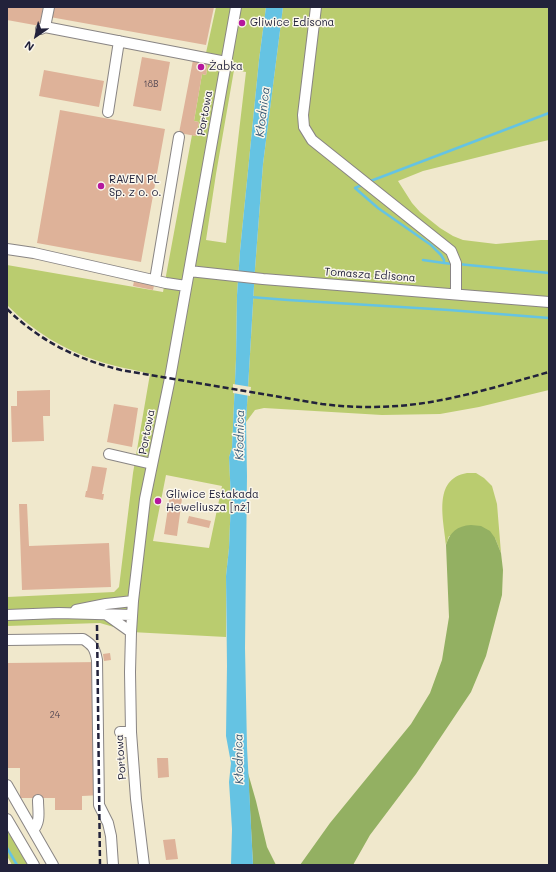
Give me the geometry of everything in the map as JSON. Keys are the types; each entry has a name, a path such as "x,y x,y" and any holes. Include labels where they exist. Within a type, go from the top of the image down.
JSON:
{"street":[{"path":"49,7 43,28 226,62"},
{"name":"Portowa","path":"144,865 136,799 131,732 130,672 133,601 143,517 152,464 170,378 236,7"},
{"path":"316,7 303,115 304,127 312,140 451,251 456,266 456,294"},
{"path":"108,112 119,41"},
{"path":"155,280 179,137"},
{"path":"7,249 34,253 186,286"},
{"name":"Tomasza Edisona","path":"189,271 263,279 549,302"},
{"path":"109,454 152,464"},
{"path":"59,613 106,604 133,601"},
{"path":"7,615 59,613 132,615"},
{"path":"107,615 131,632"},
{"path":"7,640 83,639 90,643 95,649 97,660 99,805 108,823 111,836 113,865"},
{"path":"120,732 131,732"},
{"path":"7,785 53,865"},
{"path":"33,830 38,820 38,800"},
{"path":"7,819 34,865"}],"green space":[{"path":"216,7 266,7 259,60 237,295 232,448 229,457 231,500 226,576 226,637 131,632 100,623 7,626 7,597 114,592 119,587 133,473 150,374 85,357 50,339 27,323 7,305 7,265 163,292 192,135 196,136 199,122 194,121 202,74 206,75 208,63 204,62","holes":["234,70 246,72 226,243 206,240","166,475 222,486 209,548 153,541"]},
{"path":"283,7 549,7 549,140 423,171 398,181 412,203 420,212 440,228 463,240 496,244 549,240 549,390 479,407 440,414 382,415 264,408 255,410 246,422 263,164"},
{"path":"467,473 476,473 492,486 497,504 501,553 495,538 449,536 446,545 443,513 444,492 449,483 456,477"},
{"path":"471,525 481,526 490,531 495,538 501,553 503,570 502,595 486,656 471,692 416,774 370,835 353,865 300,865 330,823 411,724 430,693 442,660 449,617 446,545 455,530"},
{"path":"248,773 267,847 276,865 253,865"},
{"path":"7,814 37,865 12,865 7,856"}],"water":[{"name":"Kłodnica","path":"266,7 283,7 263,164 246,422 247,476 245,648 247,747 253,865 231,865 232,829 229,782 231,763 226,736 226,576 231,500 229,457 232,448 237,295 240,251 259,60"}],"pier":[{"path":"233,384 251,387 250,396 233,393"}],"building":[{"path":"7,7 43,7 40,26 7,20"},
{"path":"52,7 214,7 206,45 50,17"},
{"path":"142,57 170,62 161,111 133,106"},
{"path":"193,60 208,63 206,75 202,74 194,121 199,122 196,136 179,133"},
{"path":"44,70 104,81 99,107 39,96"},
{"name":"RAVEN PL Sp. z o. o.","path":"60,110 165,129 141,262 37,243"},
{"path":"135,277 155,281 153,290 133,286"},
{"path":"50,390 50,416 43,416 44,441 12,442 11,406 17,406 17,391"},
{"path":"114,404 138,408 132,447 107,442"},
{"path":"92,466 107,468 102,494 104,494 103,500 85,497"},
{"path":"171,489 183,491 177,536 164,534"},
{"path":"19,504 27,504 29,546 109,543 111,587 22,590"},
{"path":"189,516 211,521 209,528 187,523"},
{"path":"110,653 111,660 104,661 103,654"},
{"path":"102,662 103,795 82,796 82,810 55,810 55,798 20,798 20,768 7,768 7,663"},
{"path":"157,758 168,758 169,777 158,778"},
{"path":"175,839 178,859 166,860 163,840"}],"waterway":[{"path":"368,182 549,113"},
{"path":"364,184 355,188 378,208 431,245 441,255 444,263 423,260"},
{"path":"444,263 453,264"},
{"path":"458,264 549,273"},
{"path":"250,297 549,318"},
{"path":"7,848 17,865"}],"railway":[{"path":"7,309 32,330 46,339 74,354 105,366 322,404 370,407 417,404 467,394 549,372"},
{"path":"97,625 100,865"}],"place":[{"name":"Gliwice Edisona","path":"242,23"},
{"name":"Żabka","path":"201,67"},
{"name":"RAVEN PL Sp. z o. o.","path":"101,186"},
{"name":"Gliwice Estakada Heweliusza [nż]","path":"158,501"}]}
